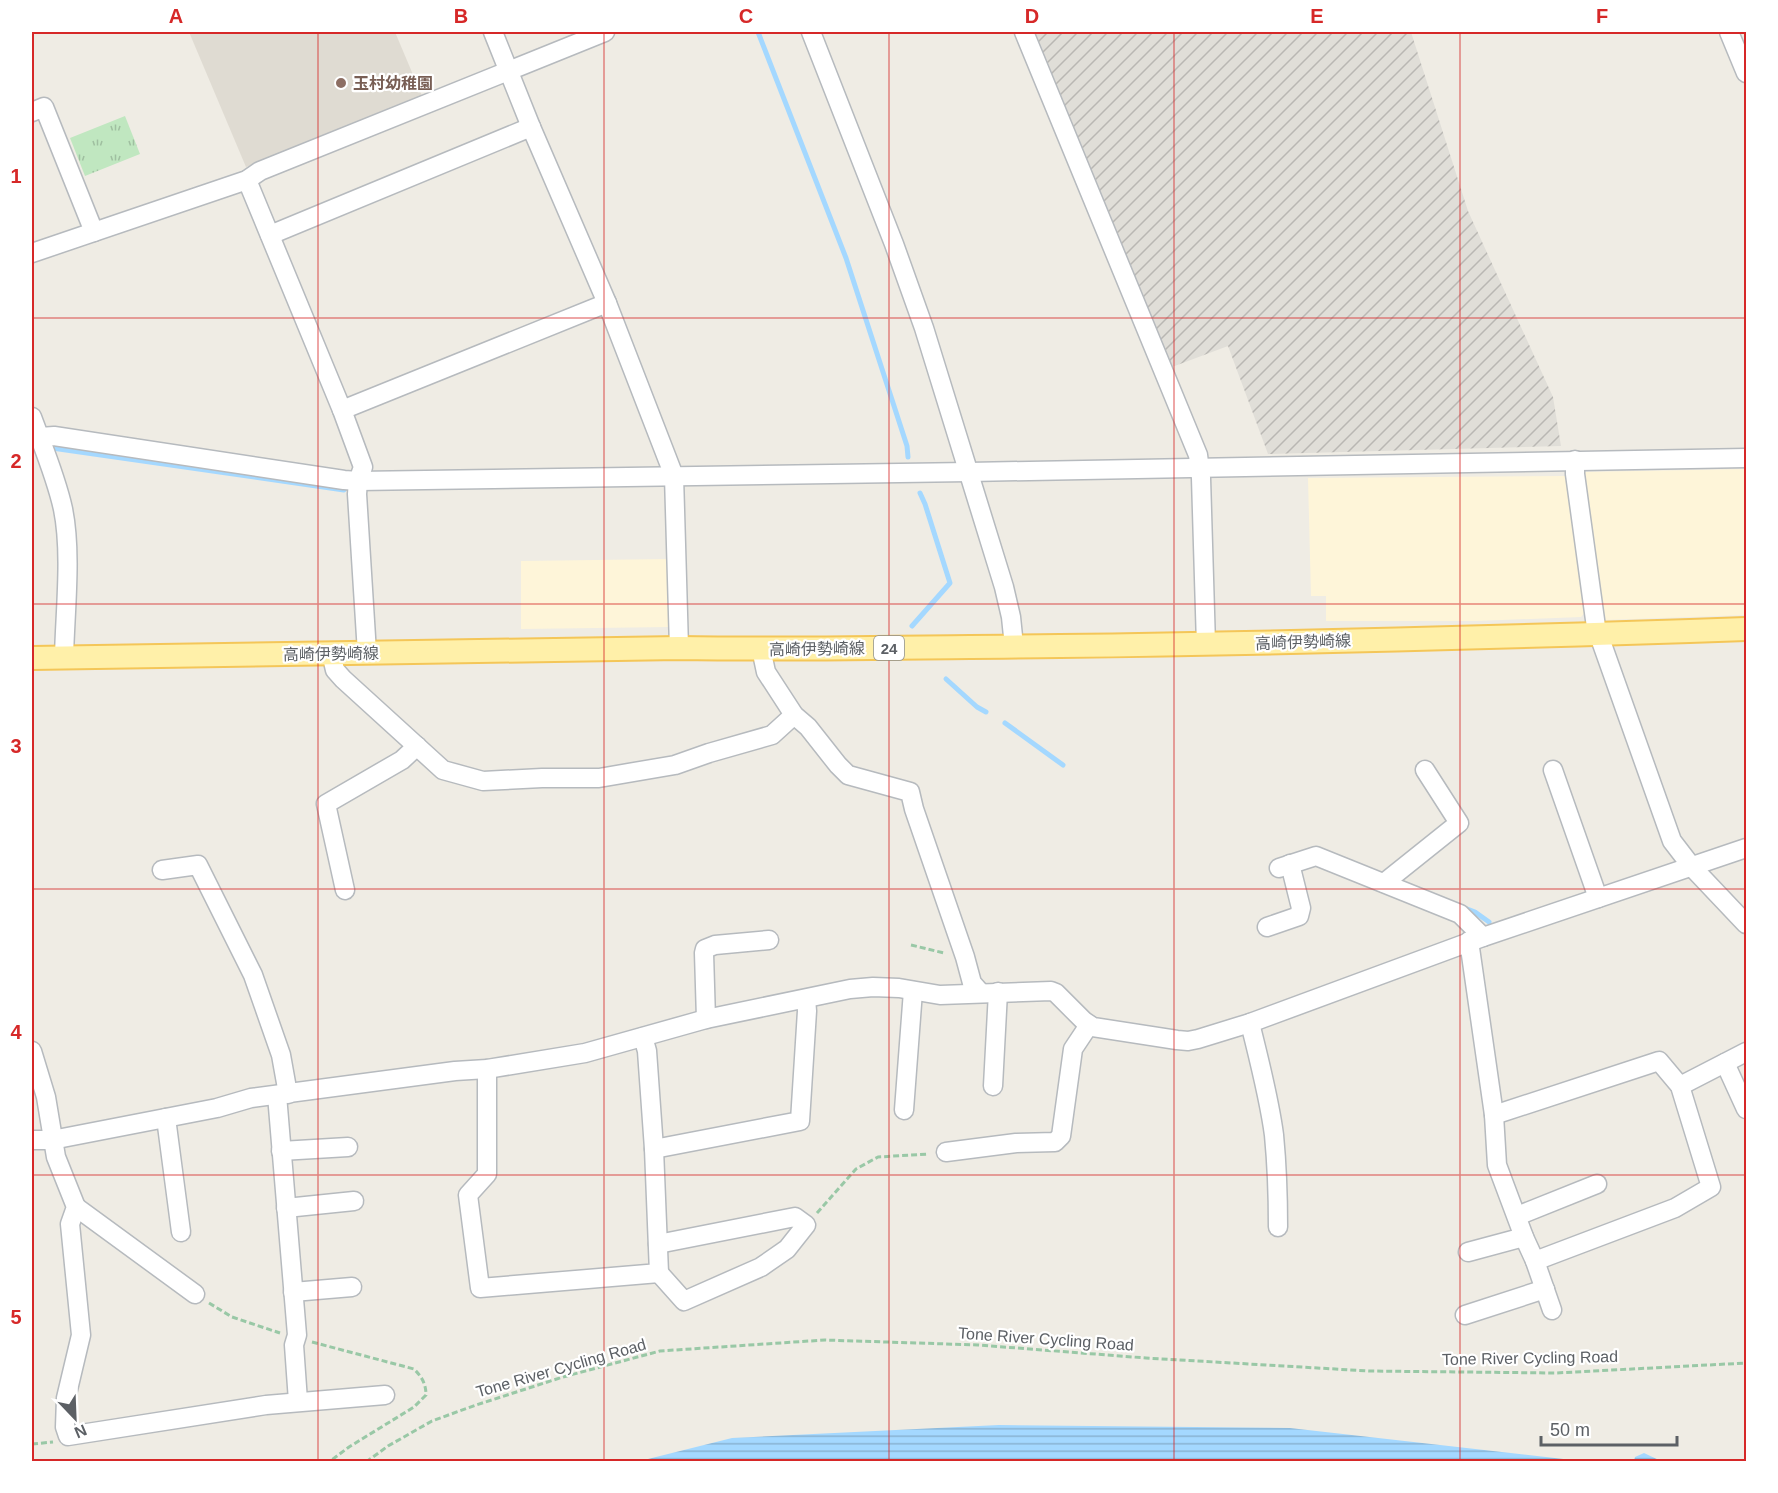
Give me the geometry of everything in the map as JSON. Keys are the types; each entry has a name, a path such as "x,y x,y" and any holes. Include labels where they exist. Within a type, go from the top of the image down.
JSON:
{"main road":[{"name":"高崎伊勢崎線","path":"32,658 679,648 1206,645 1746,629"}],"street":[{"path":"493,32 531,127 607,303 674,476 679,648"},
{"path":"32,253 247,180 260,171 605,32"},
{"path":"811,32 894,244 924,328 1004,587 1011,617 1014,646"},
{"path":"1024,32 1198,455 1201,468 1206,645"},
{"path":"1729,32 1746,74"},
{"path":"32,112 44,107 94,232"},
{"path":"270,235 531,127"},
{"path":"247,180 342,410 363,467 358,481 357,494 367,653"},
{"path":"342,410 607,303"},
{"path":"32,417 52,470 63,511 67,554 64,657"},
{"path":"40,438 54,436 358,481 1746,458"},
{"path":"1575,460 1596,627 1672,841 1692,867 1746,924"},
{"path":"763,649 766,672 794,715 808,727 848,775 910,792 972,982 980,992"},
{"path":"331,654 335,670 343,679 443,770 483,782 542,778 598,778 675,765 772,735 794,715"},
{"path":"345,890 326,804 402,760 417,746"},
{"path":"1384,883 1459,824 1425,770"},
{"path":"1553,770 1598,898"},
{"path":"32,1140 52,1140 217,1108 250,1098 455,1071 487,1069 585,1053 706,1019 850,989 873,987 940,994 1051,991 1056,993 1089,1025 1188,1041 1250,1023 1476,939 1746,848"},
{"path":"1268,927 1299,916 1301,908 1285,866 1316,856 1460,914 1476,939 1497,1165 1552,1310"},
{"path":"162,870 198,865 253,975 280,1055 281,1151 297,1335 294,1345 298,1401"},
{"path":"706,1019 705,950 715,945 769,940"},
{"path":"904,1110 913,991"},
{"path":"993,1086 998,992"},
{"path":"654,1149 800,1121 806,999"},
{"path":"1250,1023 1274,1135 1278,1227"},
{"path":"946,1152 1059,1140 1063,1127 1073,1049 1089,1025"},
{"path":"643,1037 647,1051 654,1149 659,1273 684,1301 761,1267 787,1249 806,1225 795,1217 658,1244"},
{"path":"32,1050 46,1097 56,1157 76,1207 195,1294"},
{"path":"1680,1086 1746,1052"},
{"path":"1494,1115 1659,1061 1680,1086 1711,1187 1675,1208 1535,1261"},
{"path":"1725,1063 1746,1109"},
{"path":"487,1069 487,1174 468,1196 480,1288 659,1273"},
{"path":"166,1118 181,1232"},
{"path":"281,1151 348,1147"},
{"path":"1516,1216 1597,1184"},
{"path":"286,1208 354,1201"},
{"path":"76,1207 70,1224 81,1335 66,1398 65,1427 68,1436 298,1401 385,1395"},
{"path":"1468,1252 1524,1237"},
{"path":"293,1292 352,1287"},
{"path":"1466,1315 1545,1289"}],"path":[{"path":"911,945 965,957"},
{"path":"806,1225 856,1169 878,1157 946,1152"},
{"path":"195,1294 232,1317 286,1335 297,1335"},
{"name":"Tone River Cycling Road","path":"366,1461 432,1422 476,1405 563,1377 660,1351 825,1340 978,1345 1146,1358 1369,1371 1556,1373 1746,1363"}],"shaded area":[{"path":"189,32 395,32 422,96 246,167"},
{"path":"1032,32 1411,32 1468,211 1553,397 1561,446 1268,454 1228,346 1172,367"},
{"path":"1746,469 1746,615 1605,620 1583,472"},
{"path":"1567,476 1587,610 1581,617 1477,621 1326,621 1326,596 1311,596 1308,478"},
{"path":"669,559 669,627 521,629 521,561"}],"green space":[{"path":"125,116 140,154 85,176 70,138"}],"water":[{"path":"999,1425 1290,1428 1581,1461 640,1461 732,1438"},
{"path":"1644,1453 1661,1461 1634,1461 1635,1457"}],"waterway":[{"path":"758,32 846,258 907,446 908,457"},
{"path":"52,448 344,490"},
{"path":"912,626 950,583 920,493"},
{"path":"946,679 977,707 986,712"},
{"path":"1005,723 1063,765"},
{"path":"1462,907 1475,912 1489,922"}],"place":[{"name":"玉村幼稚園","path":"341,83"}]}
